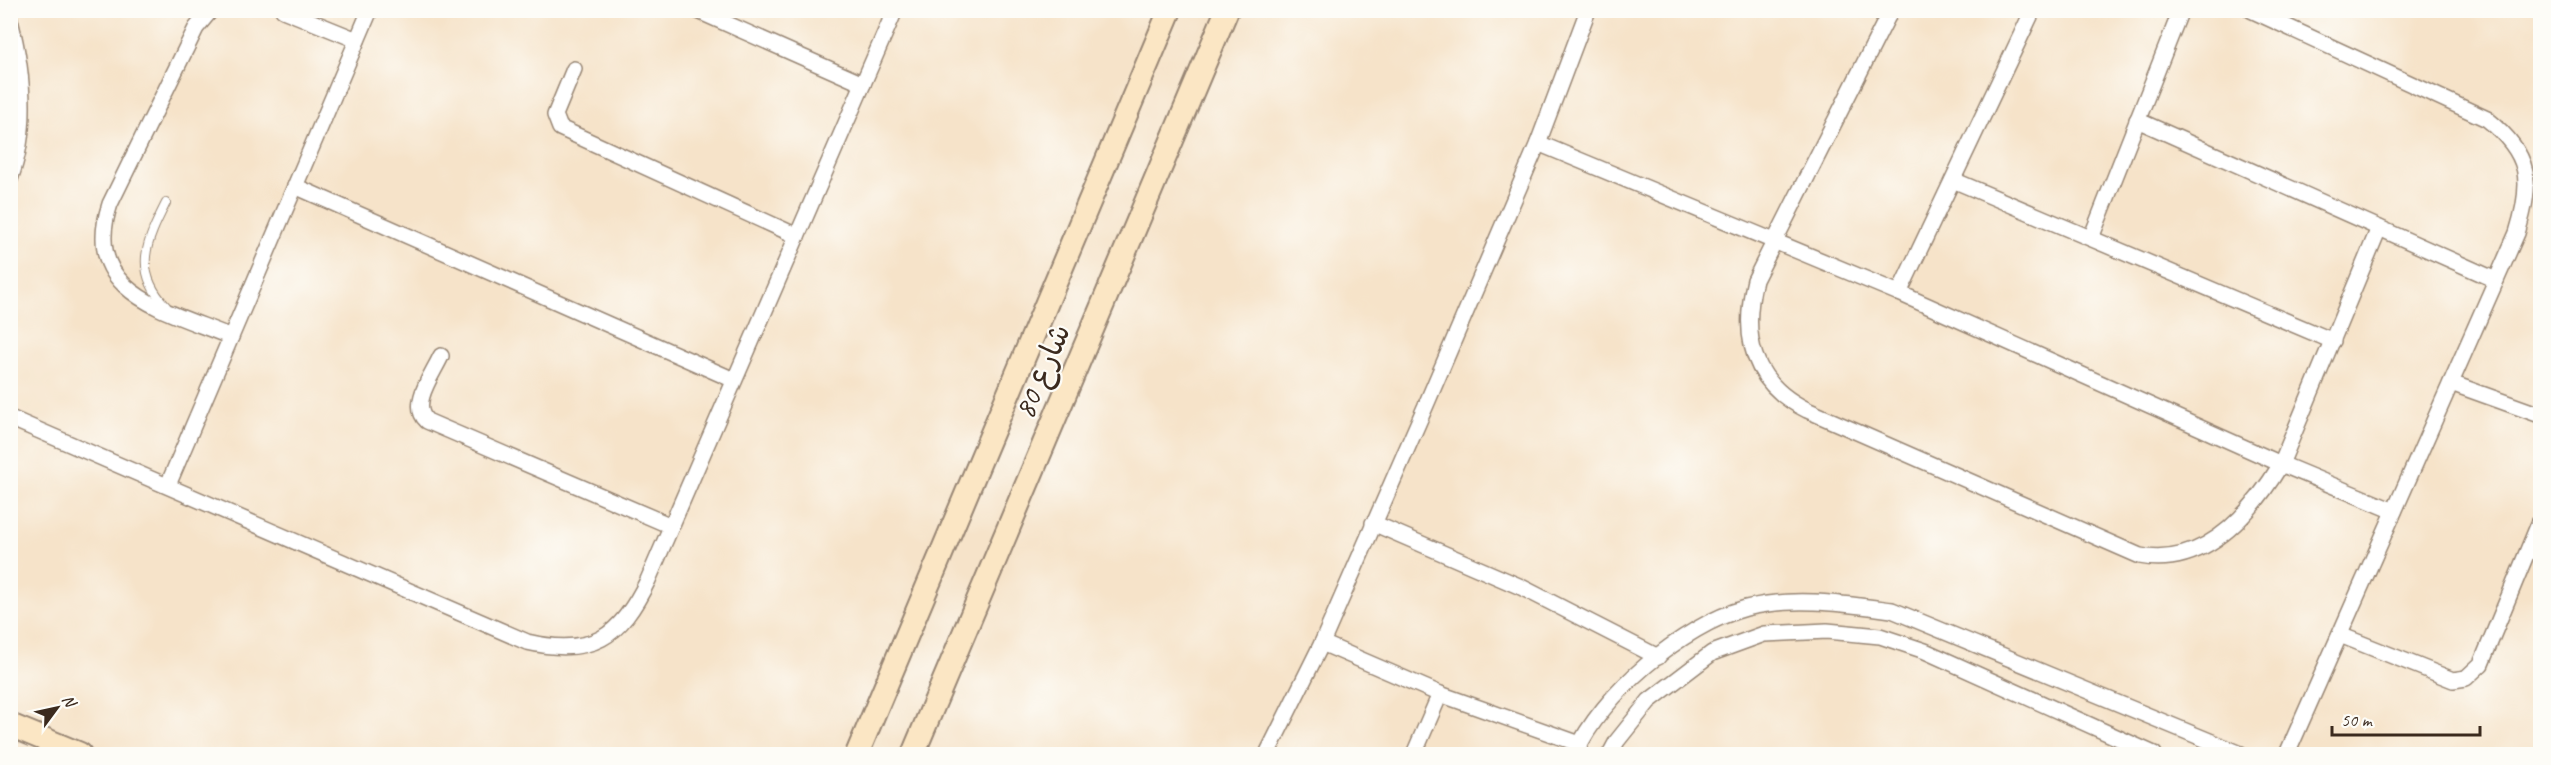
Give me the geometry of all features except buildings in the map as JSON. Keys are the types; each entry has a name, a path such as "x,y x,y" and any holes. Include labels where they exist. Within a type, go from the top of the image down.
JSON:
{"street":[{"path":"211,10 196,28 110,204 104,223 103,244 108,264 119,282 134,296 231,337"},
{"path":"283,10 357,40"},
{"path":"168,485 297,187 370,10"},
{"path":"696,10 863,84"},
{"path":"10,418 527,642 558,649 588,645 615,631 635,608 895,10"},
{"name":"شارع 80","path":"857,754 1170,10"},
{"name":"شارع 80","path":"913,754 1227,10"},
{"path":"1267,754 1322,643 1538,143 1588,10"},
{"path":"1891,10 1755,280 1750,302 1750,340 1767,381 1784,399 2127,550 2154,558 2188,554 2206,546 2245,514 2265,490 2281,464 2379,228"},
{"path":"1899,294 2033,10"},
{"path":"2091,238 2181,10"},
{"path":"2251,10 2487,119 2507,135 2522,157 2527,180 2525,206 2520,224 2287,754"},
{"path":"10,20 19,53 22,93 20,134 10,179"},
{"path":"574,69 555,115 561,128 797,236"},
{"path":"2137,120 2496,280"},
{"path":"1538,143 1899,294 2281,464 2394,511"},
{"path":"1953,180 2333,341"},
{"path":"297,187 734,380"},
{"path":"441,356 420,402 420,413 427,421 671,526"},
{"path":"2451,383 2541,415"},
{"path":"2340,635 2453,680 2466,678 2481,663 2541,521"},
{"path":"1373,523 1521,587 1658,657"},
{"path":"1322,643 1440,694 1578,749 1601,709 1628,679 1702,628 1745,608 1789,603 1841,603 1892,610 2241,754"},
{"path":"1610,754 1617,741 1649,701 1712,653 1764,634 1827,631 1880,636 1925,651 2154,754"},
{"path":"1414,754 1440,694"},
{"path":"10,725 80,754"}],"lane":[{"path":"166,203 146,243 145,262 149,281 158,298 171,312"}]}
